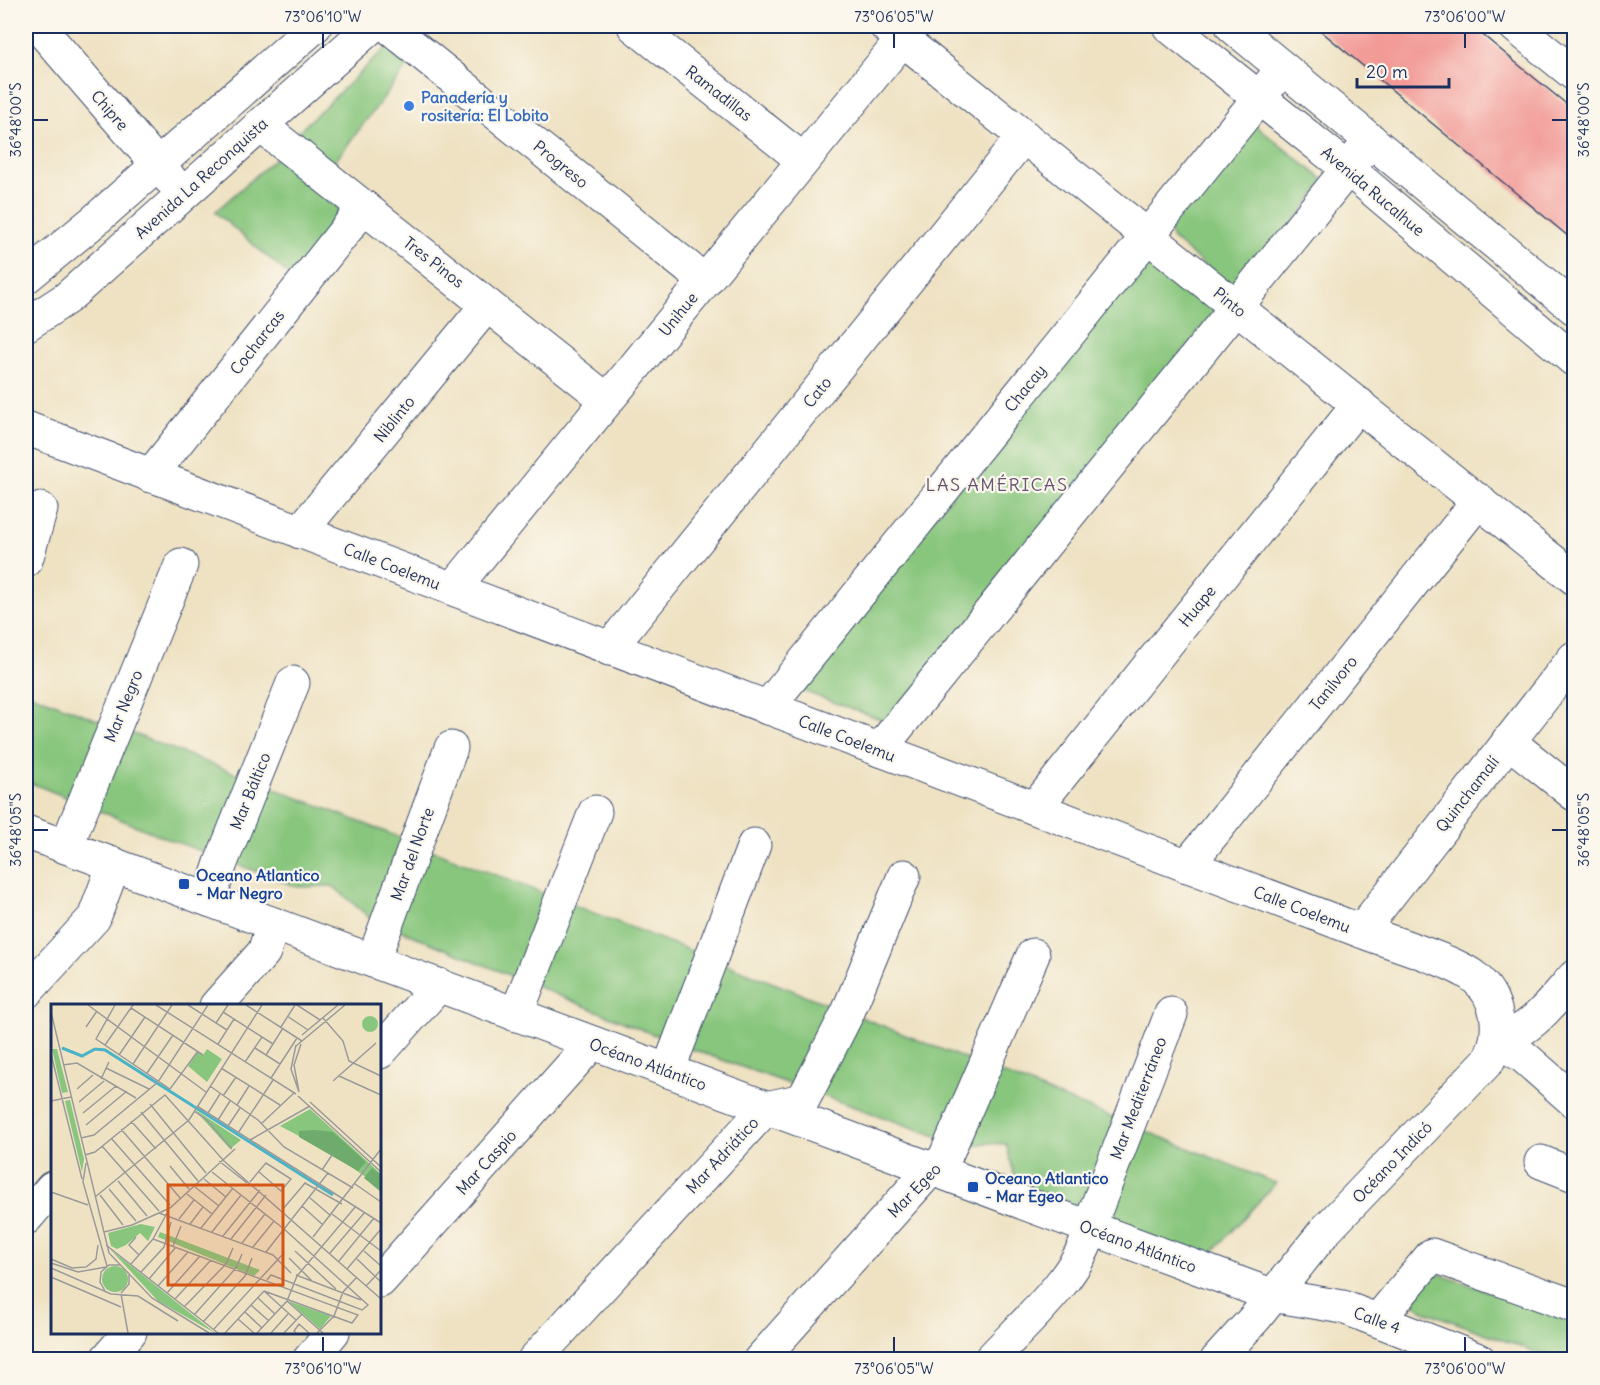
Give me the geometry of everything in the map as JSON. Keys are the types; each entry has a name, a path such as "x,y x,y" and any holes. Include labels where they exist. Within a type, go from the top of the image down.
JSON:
{"street":[{"name":"Chipre","path":"38,26 183,194"},
{"name":"Avenida La Reconquista","path":"26,341 39,317 68,298 372,26"},
{"name":"Progreso","path":"388,26 705,281"},
{"name":"Ramadillas","path":"634,26 803,160"},
{"name":"Avenida Rucalhue","path":"1169,26 1347,168 1575,360"},
{"path":"1232,26 1575,308"},
{"path":"1515,26 1575,74"},
{"path":"26,277 93,222 296,32"},
{"name":"Unihue","path":"453,589 803,160 895,32"},
{"name":"Pinto","path":"895,32 1575,578"},
{"name":"Chacay","path":"767,708 1282,68"},
{"name":"Tres Pinos","path":"260,125 608,400"},
{"name":"Cato","path":"609,649 1024,136"},
{"path":"879,750 1371,140"},
{"name":"Cocharcas","path":"150,476 364,207"},
{"name":"Niblinto","path":"300,532 488,305"},
{"name":"Huape","path":"1035,808 1359,404"},
{"name":"Calle Coelemu","path":"26,410 60,442"},
{"name":"Calle Coelemu","path":"26,428 1361,931 1472,975 1491,996 1496,1010 1497,1040"},
{"name":"Tanilvoro","path":"1187,866 1479,501"},
{"path":"26,560 41,509"},
{"name":"Mar Negro","path":"66,847 181,565"},
{"name":"Quinchamalí","path":"1361,931 1575,658"},
{"name":"Mar Báltico","path":"209,900 221,863 293,683"},
{"path":"1508,741 1575,794"},
{"name":"Mar del Norte","path":"373,961 451,748"},
{"path":"516,1015 595,812"},
{"name":"Océano Atlántico","path":"26,832 1271,1295"},
{"path":"668,1071 754,845"},
{"path":"26,992 94,918 114,864"},
{"name":"Mar Adriático","path":"534,1359 766,1107 803,1100 810,1091 848,1012 904,876"},
{"path":"217,1004 264,952 273,924"},
{"name":"Mar Egeo","path":"760,1359 931,1169 944,1160 1033,955"},
{"path":"1497,1040 1518,1032 1532,1023 1575,978"},
{"path":"381,1051 439,985"},
{"name":"Mar Mediterráneo","path":"990,1359 1071,1271 1092,1229 1093,1217 1116,1151 1171,1014"},
{"path":"1497,1040 1524,1057 1575,1101"},
{"name":"Océano Indicó","path":"1217,1359 1255,1318 1271,1295 1324,1232 1481,1070 1494,1051 1497,1040"},
{"name":"Mar Caspio","path":"381,1280 592,1043"},
{"path":"1541,1162 1575,1174"},
{"path":"26,1218 51,1189"},
{"path":"1378,1320 1432,1255 1575,1306"},
{"name":"Calle 4","path":"1271,1295 1342,1307 1479,1359"},
{"path":"106,1359 128,1334"},
{"path":"309,1359 331,1334"}],"green space":[{"path":"388,46 410,63 330,168 293,137"},
{"path":"1251,122 1325,181 1244,286 1230,286 1173,239 1167,227"},
{"path":"277,157 337,206 341,221 295,280 215,212"},
{"path":"1158,255 1214,299 1213,314 891,723 797,689 1140,260"},
{"path":"26,692 848,1012 1276,1183 1205,1260 1016,1182 1006,1144 984,1143 970,1148 677,1044 370,918 333,886 298,887 171,840 26,781"},
{"path":"1438,1274 1574,1320 1574,1359 1555,1359 1424,1311 1413,1303 1421,1286"}],"building":[{"path":"1315,26 1472,26 1575,111 1575,242"}],"place":[{"name":"Panadería y rositería: El Lobito","path":"409,106"},
{"name":"Oceano Atlantico - Mar Negro","path":"184,884"},
{"name":"Oceano Atlantico - Mar Egeo","path":"973,1187"}],"district":[{"name":"LAS AMÉRICAS","path":"997,485"}]}
